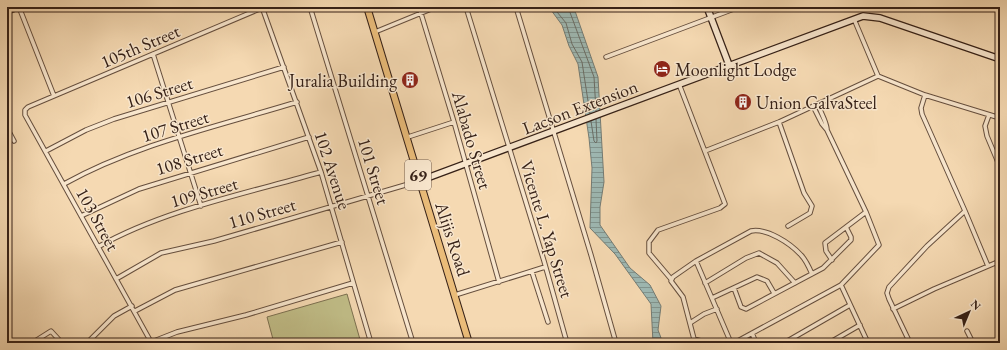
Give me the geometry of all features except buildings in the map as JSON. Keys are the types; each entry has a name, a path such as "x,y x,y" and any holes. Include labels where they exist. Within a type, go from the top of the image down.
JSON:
{"main road":[{"path":"7,11 18,7"},
{"name":"Alijis Road","path":"367,7 408,137 419,181 469,343"},
{"path":"707,7 729,65"},
{"name":"Lacson Extension","path":"419,181 602,114 854,18 863,16 874,16 1000,59"}],"street":[{"path":"18,7 54,96"},
{"name":"105th Street","path":"26,109 263,7"},
{"name":"102 Avenue","path":"263,7 321,172 371,343"},
{"name":"101 Street","path":"310,7 413,343"},
{"name":"Alabado Street","path":"418,7 454,122 499,282"},
{"path":"375,32 420,12 436,7"},
{"name":"Vicente L. Yap Street","path":"466,7 567,343"},
{"path":"516,7 616,343"},
{"path":"606,57 739,7"},
{"path":"854,18 878,76 925,95 1000,118"},
{"path":"153,54 201,206"},
{"name":"106 Street","path":"46,151 98,125 284,67"},
{"path":"705,151 779,122 878,76"},
{"path":"679,84 725,204 720,208 658,230 649,242 649,253 671,279 683,298 694,339 708,343"},
{"path":"925,95 921,108 922,114 988,266"},
{"name":"107 Street","path":"64,184 113,160 297,102"},
{"path":"696,261 716,309 733,343 841,285 879,245 818,104"},
{"path":"813,106 822,124 828,130"},
{"name":"103 Street","path":"26,109 25,114 98,247 135,310 150,342"},
{"path":"989,115 984,126 986,136 1000,167"},
{"path":"408,137 454,122"},
{"path":"779,122 804,193 812,206 810,213 788,226"},
{"path":"7,128 14,141"},
{"name":"108 Street","path":"81,216 126,194 190,172 309,137"},
{"name":"109 Street","path":"98,247 135,228 201,206 321,172"},
{"name":"110 Street","path":"116,279 161,253 214,241 419,181"},
{"path":"910,343 893,309 887,293 892,283 927,246 965,211"},
{"path":"832,260 826,251 825,243 866,212"},
{"path":"734,288 741,307 746,309 812,274 823,268 851,240 846,227"},
{"path":"671,279 696,261 751,230 759,229 771,234 801,254 812,274"},
{"path":"135,310 175,290 342,242"},
{"path":"705,283 746,258 759,253 777,263 795,283"},
{"path":"893,309 934,289 1000,261"},
{"path":"455,295 545,267"},
{"path":"532,272 548,322"},
{"path":"712,298 753,278 761,278 769,283 774,293"},
{"path":"150,342 177,332 246,315 353,284"},
{"path":"841,285 868,343"},
{"path":"784,343 850,305"},
{"path":"87,343 109,320 132,306"},
{"path":"690,323 704,314 716,309"},
{"path":"829,343 860,325"},
{"path":"32,343 51,331 62,343"},
{"path":"967,331 973,343"},
{"path":"752,333 756,343"}],"shaded area":[{"path":"347,294 361,343 274,343 267,317"}],"water":[{"path":"541,7 570,7 575,11 598,77 604,182 600,207 600,225 630,268 650,285 661,306 658,330 663,343 653,343 651,304 615,254 590,228 592,168 578,64 569,46 562,25 551,10"}],"place":[{"name":"Moonlight Lodge","path":"662,69"},
{"name":"Juralia Building","path":"410,80"},
{"name":"Union GalvaSteel","path":"743,102"}]}
